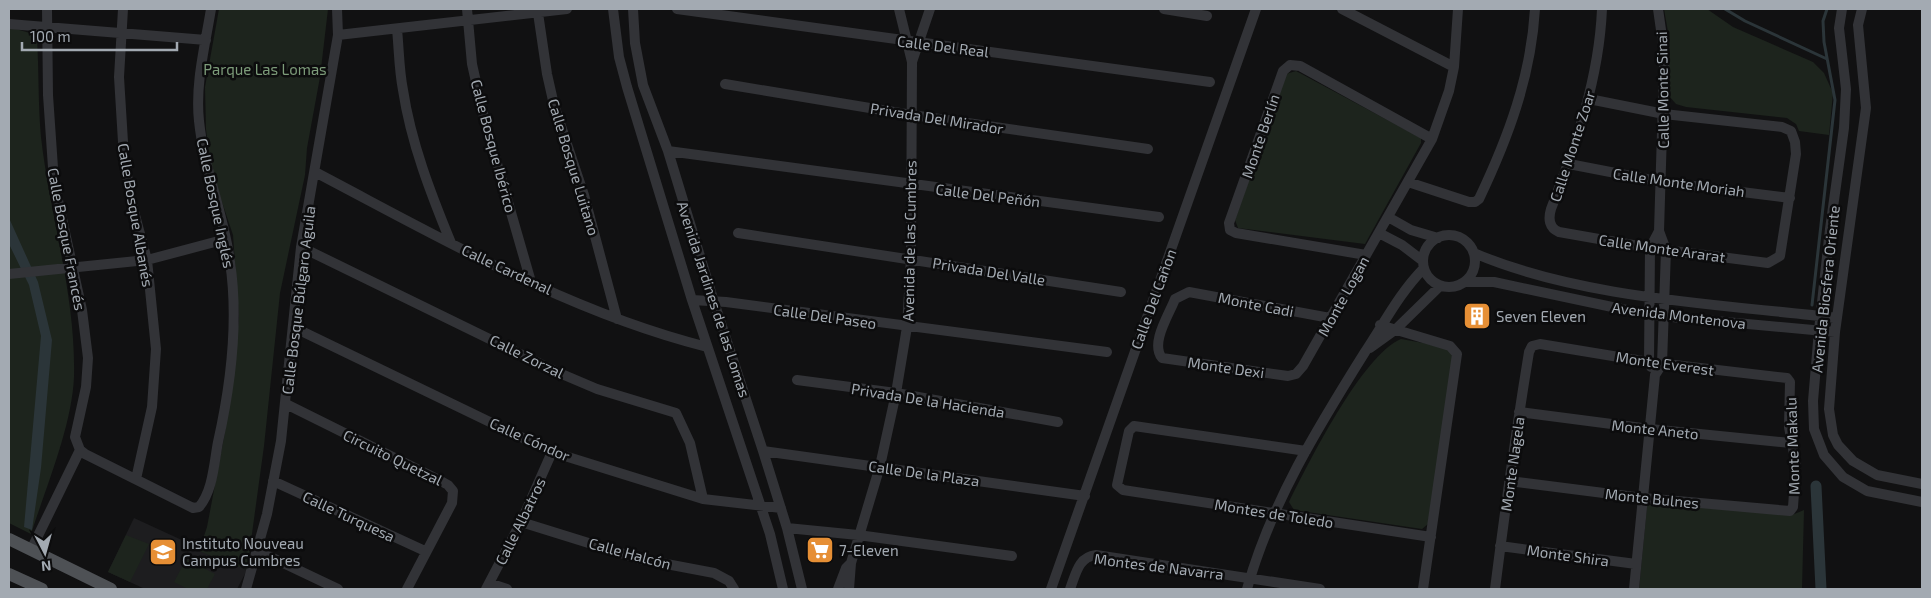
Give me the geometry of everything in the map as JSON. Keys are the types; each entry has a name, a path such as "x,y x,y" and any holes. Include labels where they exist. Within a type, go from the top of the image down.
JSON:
{"main road":[{"path":"9,539 111,589"},
{"path":"9,574 42,589"}],"street":[{"name":"Calle Bosque Francés","path":"47,9 48,95 54,182 85,326 88,358 86,387 75,437 80,450"},
{"name":"Calle Bosque Albanés","path":"123,9 119,77 124,158 132,204 147,260 156,349 152,407 136,479"},
{"name":"Calle Bosque Inglés","path":"136,479 193,508 199,507 207,494 226,404 234,317 230,261 226,239 207,170 199,120 198,96 211,9"},
{"name":"Calle Bosque Búlgaro Aguila","path":"246,589 258,551 274,481 286,404 301,247 338,35 338,9"},
{"name":"Calle Bosque Ibérico","path":"467,9 472,64 485,122 532,282"},
{"path":"338,35 538,14 567,9"},
{"name":"Avenida Jardines de las Lomas","path":"613,9 614,30 625,79 692,300 770,534 784,589"},
{"name":"Avenida Jardines de las Lomas","path":"633,9 643,85 668,151 714,302 781,508 802,589"},
{"name":"Calle Del Real","path":"677,9 1210,82"},
{"name":"Avenida de las Cumbres","path":"849,589 851,562 880,466 896,393 907,327 911,258 912,62 898,9"},
{"name":"Avenida de las Cumbres","path":"912,62 930,9"},
{"path":"1164,9 1207,16"},
{"name":"Calle Del Cañon","path":"1051,589 1256,9"},
{"path":"1342,9 1454,67"},
{"name":"Monte Logan","path":"1296,374 1303,366 1432,140 1441,118 1454,67 1458,9"},
{"path":"1408,182 1469,202 1475,202 1479,198 1517,110 1529,59 1535,9"},
{"name":"Calle Monte Zoar","path":"1550,223 1551,209 1569,164 1590,99 1602,9"},
{"name":"Calle Monte Sinai","path":"1658,9 1663,44 1664,114 1660,231"},
{"name":"Avenida Biosfera Oriente","path":"1842,9 1839,28 1846,88 1845,121 1819,330 1813,416 1818,442 1824,455 1843,477 1866,491 1922,502"},
{"name":"Avenida Biosfera Oriente","path":"1862,9 1858,25 1865,78 1866,108 1835,332 1829,409 1833,435 1838,445 1865,470 1893,479 1922,484"},
{"name":"Calle Bosque Luitano","path":"538,14 547,74 554,105 584,195 617,319"},
{"path":"9,24 48,29 121,32 206,40"},
{"path":"397,29 402,90 432,196 450,243"},
{"name":"Monte Berlín","path":"1366,255 1236,233 1230,230 1229,223 1282,70 1290,65 1300,66 1432,140"},
{"name":"Privada Del Mirador","path":"725,84 912,115 1148,148"},
{"path":"1590,99 1664,114 1782,128 1791,131 1796,147 1790,198"},
{"name":"Calle Del Peñón","path":"668,151 1159,217"},
{"name":"Calle Monte Moriah","path":"1569,164 1662,182 1790,198"},
{"name":"Calle Cardenal","path":"315,172 450,243 532,282 617,319 707,347"},
{"name":"Calle Monte Ararat","path":"1550,223 1553,229 1559,232 1650,248 1768,263 1778,259 1782,252 1790,198"},
{"path":"1388,217 1410,230 1438,238"},
{"path":"1655,375 1649,362 1650,248 1660,231"},
{"path":"1634,589 1655,375 1662,364 1666,250 1660,231"},
{"path":"1247,589 1274,513 1306,451 1380,325 1396,300 1423,265 1427,247 1438,238 1445,236 1459,237 1465,241 1474,253 1474,269 1465,282 1453,287 1440,286 1432,282 1423,265 1402,245 1379,232"},
{"name":"Privada Del Valle","path":"738,233 911,258 1121,292"},
{"path":"9,274 147,260 226,239"},
{"name":"Calle Zorzal","path":"301,247 557,372 597,388 676,413 690,443 703,498"},
{"name":"Avenida Montenova","path":"1474,253 1496,262 1578,284 1650,297 1837,318"},
{"name":"Avenida Montenova","path":"1465,282 1494,282 1650,315 1835,332"},
{"path":"1367,350 1395,330 1440,286"},
{"name":"Monte Cadi","path":"1158,353 1157,344 1175,299 1181,294 1189,292 1330,318"},
{"name":"Calle Del Paseo","path":"692,300 1107,352"},
{"path":"1380,325 1450,346 1457,354 1423,589"},
{"name":"Calle Cóndor","path":"293,327 552,452 703,498 760,507 781,508"},
{"name":"Monte Everest","path":"1538,344 1662,364 1787,378 1790,384"},
{"name":"Monte Nagela","path":"1495,589 1529,352 1532,346 1538,344"},
{"name":"Monte Dexi","path":"1158,353 1162,358 1288,376 1296,374"},
{"name":"Privada De la Hacienda","path":"797,380 896,393 1058,422"},
{"name":"Monte Makalu","path":"1790,384 1791,443 1796,465 1793,507"},
{"name":"Circuito Quetzal","path":"286,404 448,485 453,491 452,503 406,589"},
{"name":"Monte Aneto","path":"1519,412 1650,429 1791,443"},
{"name":"Montes de Toledo","path":"1306,451 1132,426 1129,430 1118,478 1118,487 1123,490 1430,537"},
{"path":"31,550 80,450 136,479"},
{"name":"Calle De la Plaza","path":"763,451 1085,496"},
{"name":"Calle Albatros","path":"488,586 521,522 552,452"},
{"name":"Calle Turquesa","path":"274,481 425,551"},
{"name":"Monte Bulnes","path":"1509,481 1644,498 1788,511 1793,507"},
{"name":"Calle Halcón","path":"521,522 640,559 714,573 729,582 734,589"},
{"path":"787,528 858,535 1012,556"},
{"name":"Monte Shira","path":"1500,546 1636,564"},
{"path":"258,551 338,589"},
{"name":"Montes de Navarra","path":"1070,589 1081,561 1087,556 1320,589"},
{"name":"Avenida de las Cumbres","path":"838,589 846,568 851,562"},
{"path":"488,586 507,589"}],"shaded area":[{"path":"9,218 38,282 52,340 41,468 32,530 24,527 41,336 29,285 9,244"},
{"name":"Instituto Nouveau Campus Cumbres","path":"134,518 247,570 237,589 145,589 108,572"}],"green space":[{"name":"Parque Las Lomas","path":"219,9 328,9 320,77 307,148 305,175 280,293 264,446 247,570 199,551 207,527 225,432 239,318 233,235 211,169 206,129 205,87"},
{"path":"1664,9 1707,9 1733,27 1813,62 1824,73 1833,93 1829,135 1799,131 1796,124 1787,118 1686,107 1676,104 1669,96 1668,32"},
{"path":"9,27 30,33 37,38 41,137 67,286 74,346 74,377 69,416 31,534 9,523"},
{"path":"1296,71 1421,138 1421,143 1365,244 1238,228 1235,220 1286,74"},
{"path":"1401,339 1446,347 1453,356 1428,524 1422,529 1294,510 1289,502 1323,438 1353,388 1386,349"},
{"path":"1657,502 1792,515 1804,510 1802,589 1639,589 1647,506"},
{"path":"126,535 149,544 130,582 108,572"},
{"path":"186,559 215,574 207,589 188,589 174,582"}],"waterway":[{"path":"1725,9 1745,21 1827,59"},
{"path":"1812,305 1835,100 1824,42 1823,21 1827,9"},
{"path":"1816,486 1821,589"}],"place":[{"name":"Seven Eleven","path":"1477,316"},
{"name":"7-Eleven","path":"820,550"},
{"name":"Instituto Nouveau Campus Cumbres","path":"163,552"}]}
